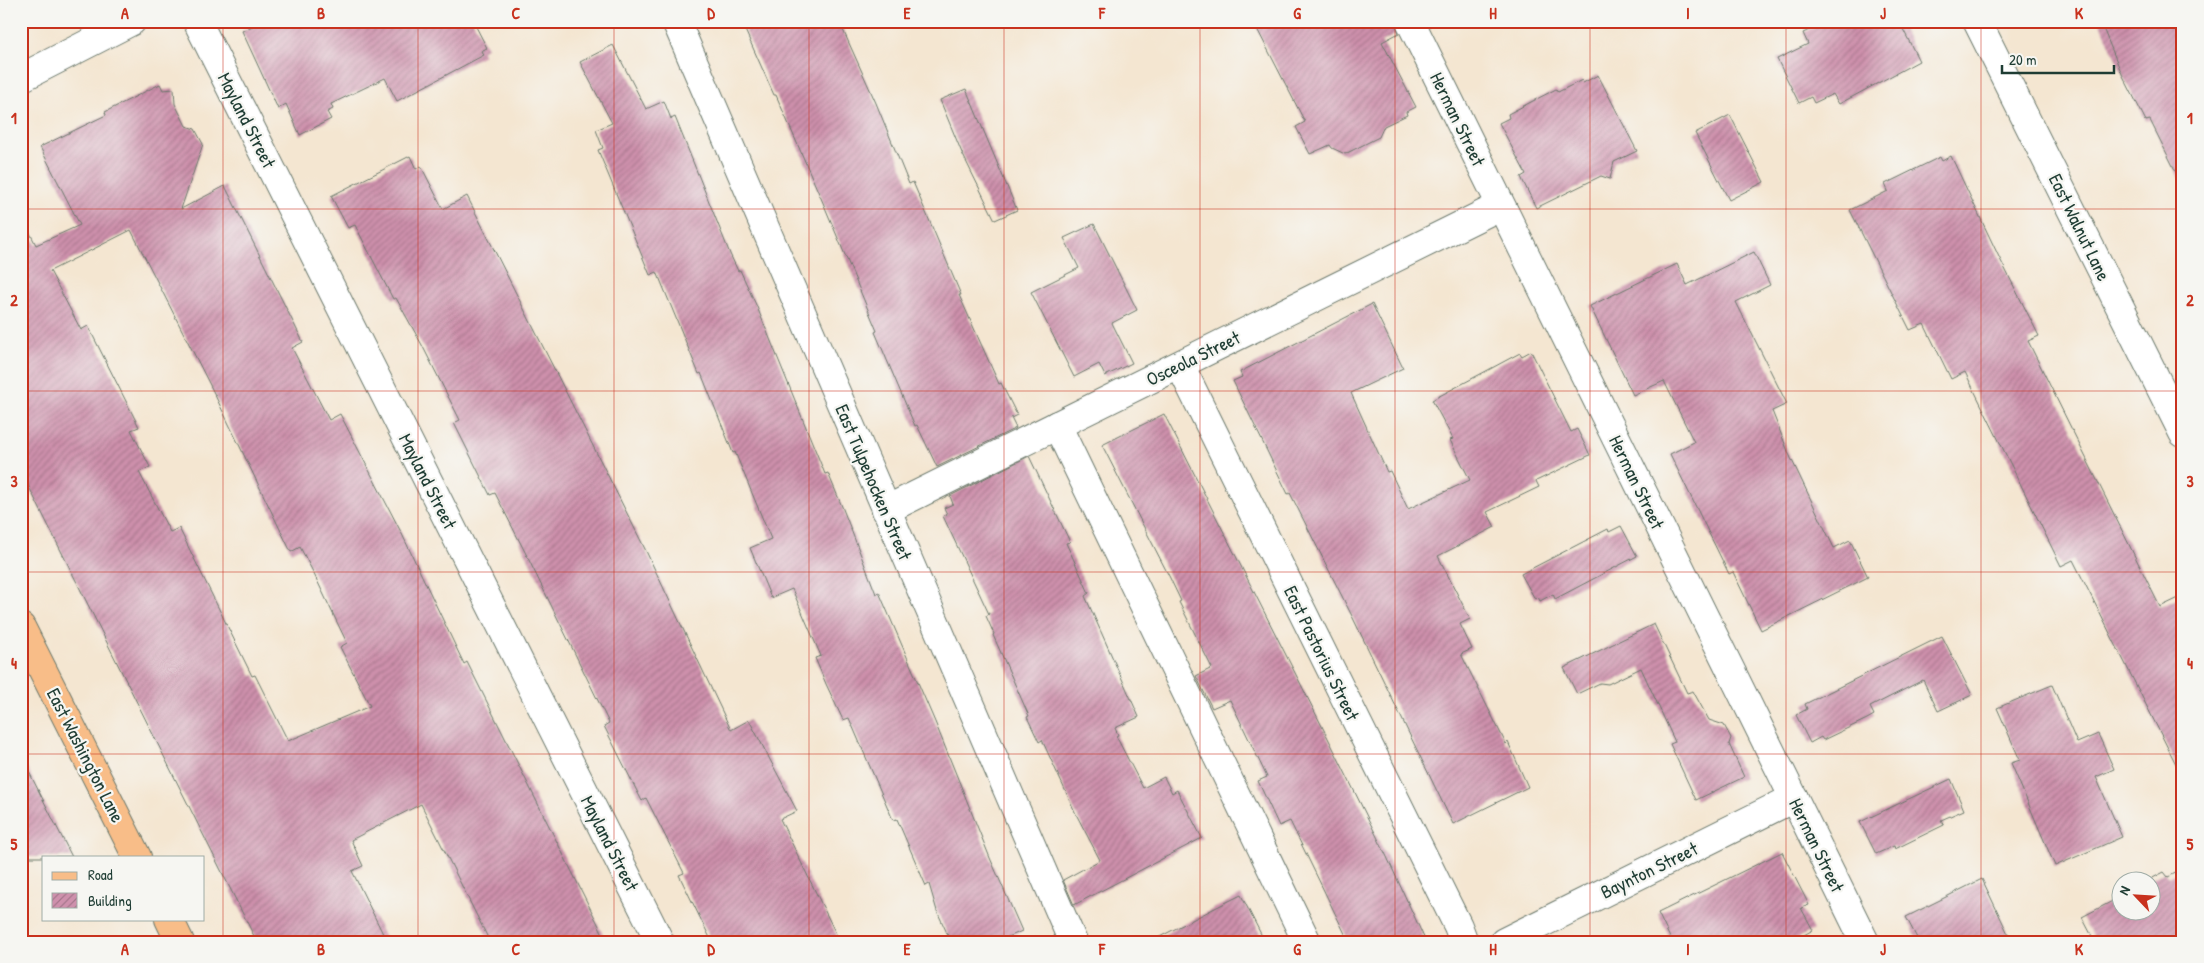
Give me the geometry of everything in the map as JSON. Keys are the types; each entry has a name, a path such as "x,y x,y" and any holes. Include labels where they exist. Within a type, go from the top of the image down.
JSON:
{"main road":[{"name":"East Washington Lane","path":"21,627 136,856"},
{"path":"169,920 180,942"}],"street":[{"path":"21,78 132,21"},
{"name":"Mayland Street","path":"197,21 660,942"},
{"name":"East Tulpehocken Street","path":"676,21 1073,942"},
{"name":"Herman Street","path":"1410,21 1865,942"},
{"name":"East Walnut Lane","path":"1977,21 2183,433"},
{"name":"Osceola Street","path":"886,510 1500,206"},
{"name":"East Pastorius Street","path":"1180,365 1458,926 1464,942"},
{"path":"1057,425 1307,942"},
{"name":"Baynton Street","path":"1504,942 1794,798"}],"building":[{"path":"263,21 473,21 487,48 481,51 484,55 397,101 385,78 331,104 333,109 327,112 331,119 300,135 286,104 278,109 242,31"},
{"path":"741,21 839,21 876,103 909,184 913,182 961,295 959,295 999,384 1001,383 1017,415 1011,418 1016,428 937,467 917,425 915,426 824,205"},
{"path":"1253,21 1395,21 1399,33 1382,42 1416,107 1406,112 1407,115 1384,126 1379,137 1345,154 1332,148 1330,145 1310,154 1296,127 1305,122"},
{"path":"1828,21 1899,21 1919,61 1839,104 1833,94 1814,103 1811,97 1799,103 1777,59 1808,44 1803,33"},
{"path":"2100,21 2183,21 2183,186 2150,120 2146,121 2122,74"},
{"path":"613,45 646,109 664,101 671,119 675,117 730,254 738,271 740,270 757,307 825,474 828,473 876,594 879,592 1022,931 997,942 951,942 937,911 929,884 926,886 897,819 893,820 849,718 843,720 826,684 815,658 821,656 792,589 771,598 750,548 771,539 657,272 650,275 598,150 603,148 596,130 612,123 580,62"},
{"path":"1598,75 1637,151 1614,162 1610,179 1601,176 1536,208 1521,177 1526,174 1499,123 1509,118 1508,114 1556,89 1558,92 1582,80 1583,83"},
{"path":"160,84 163,90 174,89 175,104 186,126 195,129 203,144 181,209 225,186 303,342 292,348 329,420 340,414 401,532 464,664 467,662 607,942 490,942 421,804 351,840 363,866 352,871 387,942 257,942 21,471 21,215 36,245 80,225 40,147 106,115 105,112","holes":["131,230 212,389 291,552 300,547 312,570 347,643 340,647 370,706 288,741 255,675 252,676 179,528 170,532 139,472 150,467 131,430 139,427 88,326 81,330 50,271"]},
{"path":"966,89 1017,210 995,220 962,153 940,100"},
{"path":"1730,115 1764,182 1729,200 1695,133"},
{"path":"410,156 416,169 421,166 443,209 467,196 646,551 731,730 749,720 797,811 780,819 840,942 712,942 679,875 684,873 646,798 642,801 604,726 609,723 524,550 495,493 490,495 454,423 460,420 422,345 396,298 393,299 355,225 348,228 331,196"},
{"path":"1951,156 2039,336 2028,341 2160,607 2183,596 2183,778 2073,560 2061,566 1965,372 1951,379 1924,324 1910,330 1850,210 1888,191 1885,184 1940,157 1942,161"},
{"path":"1094,224 1137,310 1112,323 1132,363 1105,376 1099,364 1074,377 1031,292 1079,268 1064,238"},
{"path":"1754,252 1770,285 1736,302 1787,404 1772,411 1789,454 1834,548 1850,540 1868,577 1761,630 1733,572 1729,574 1670,454 1694,442 1664,381 1633,395 1590,306 1677,264 1687,285"},
{"path":"1372,304 1403,368 1351,393 1387,472 1390,471 1408,509 1470,480 1450,440 1453,439 1432,400 1520,353 1522,356 1531,351 1571,432 1577,429 1590,455 1536,481 1539,487 1487,512 1495,527 1438,556 1470,619 1460,624 1472,649 1461,654 1506,744 1508,742 1528,787 1453,824 1353,618 1290,493 1288,494 1233,381 1242,377 1240,372"},
{"path":"1164,414 1331,744 1387,857 1426,942 1349,942 1290,821 1279,826 1258,781 1267,777 1230,700 1212,708 1196,676 1212,668 1179,602 1181,601 1170,578 1102,445"},
{"path":"1029,456 1070,542 1066,543 1089,593 1085,596 1139,717 1115,728 1118,735 1116,736 1143,788 1164,777 1172,793 1177,790 1202,838 1074,905 1063,880 1100,860 1076,814 1042,740 1039,742 1027,717 1029,716 993,635 986,616 989,614 943,516 947,514 944,508 953,504 950,496"},
{"path":"1621,526 1637,556 1555,599 1553,594 1540,601 1538,597 1535,599 1521,574 1608,529 1609,532"},
{"path":"1654,624 1687,693 1693,691 1709,720 1724,725 1731,738 1729,744 1744,777 1696,800 1670,744 1675,742 1641,668 1608,684 1600,683 1577,694 1564,668"},
{"path":"1942,636 1972,695 1938,711 1923,680 1870,707 1874,715 1867,719 1823,740 1821,737 1810,743 1796,715 1807,709 1805,704"},
{"path":"2052,685 2077,743 2098,734 2114,769 2096,777 2122,837 2055,866 2011,763 2020,760 1997,708"},
{"path":"21,756 71,856 21,857"},
{"path":"1951,779 1964,810 1941,820 1944,825 1895,849 1894,846 1876,854 1860,822"},
{"path":"1782,852 1809,905 1801,908 1813,930 1791,942 1672,942 1658,913"},
{"path":"2183,869 2183,942 2095,942 2082,917 2112,901 2112,920 2162,920 2162,873 2164,872 2168,877"},
{"path":"1982,879 2012,942 1919,942 1906,917"},
{"path":"1241,895 1265,942 1150,942 1215,908"}]}
